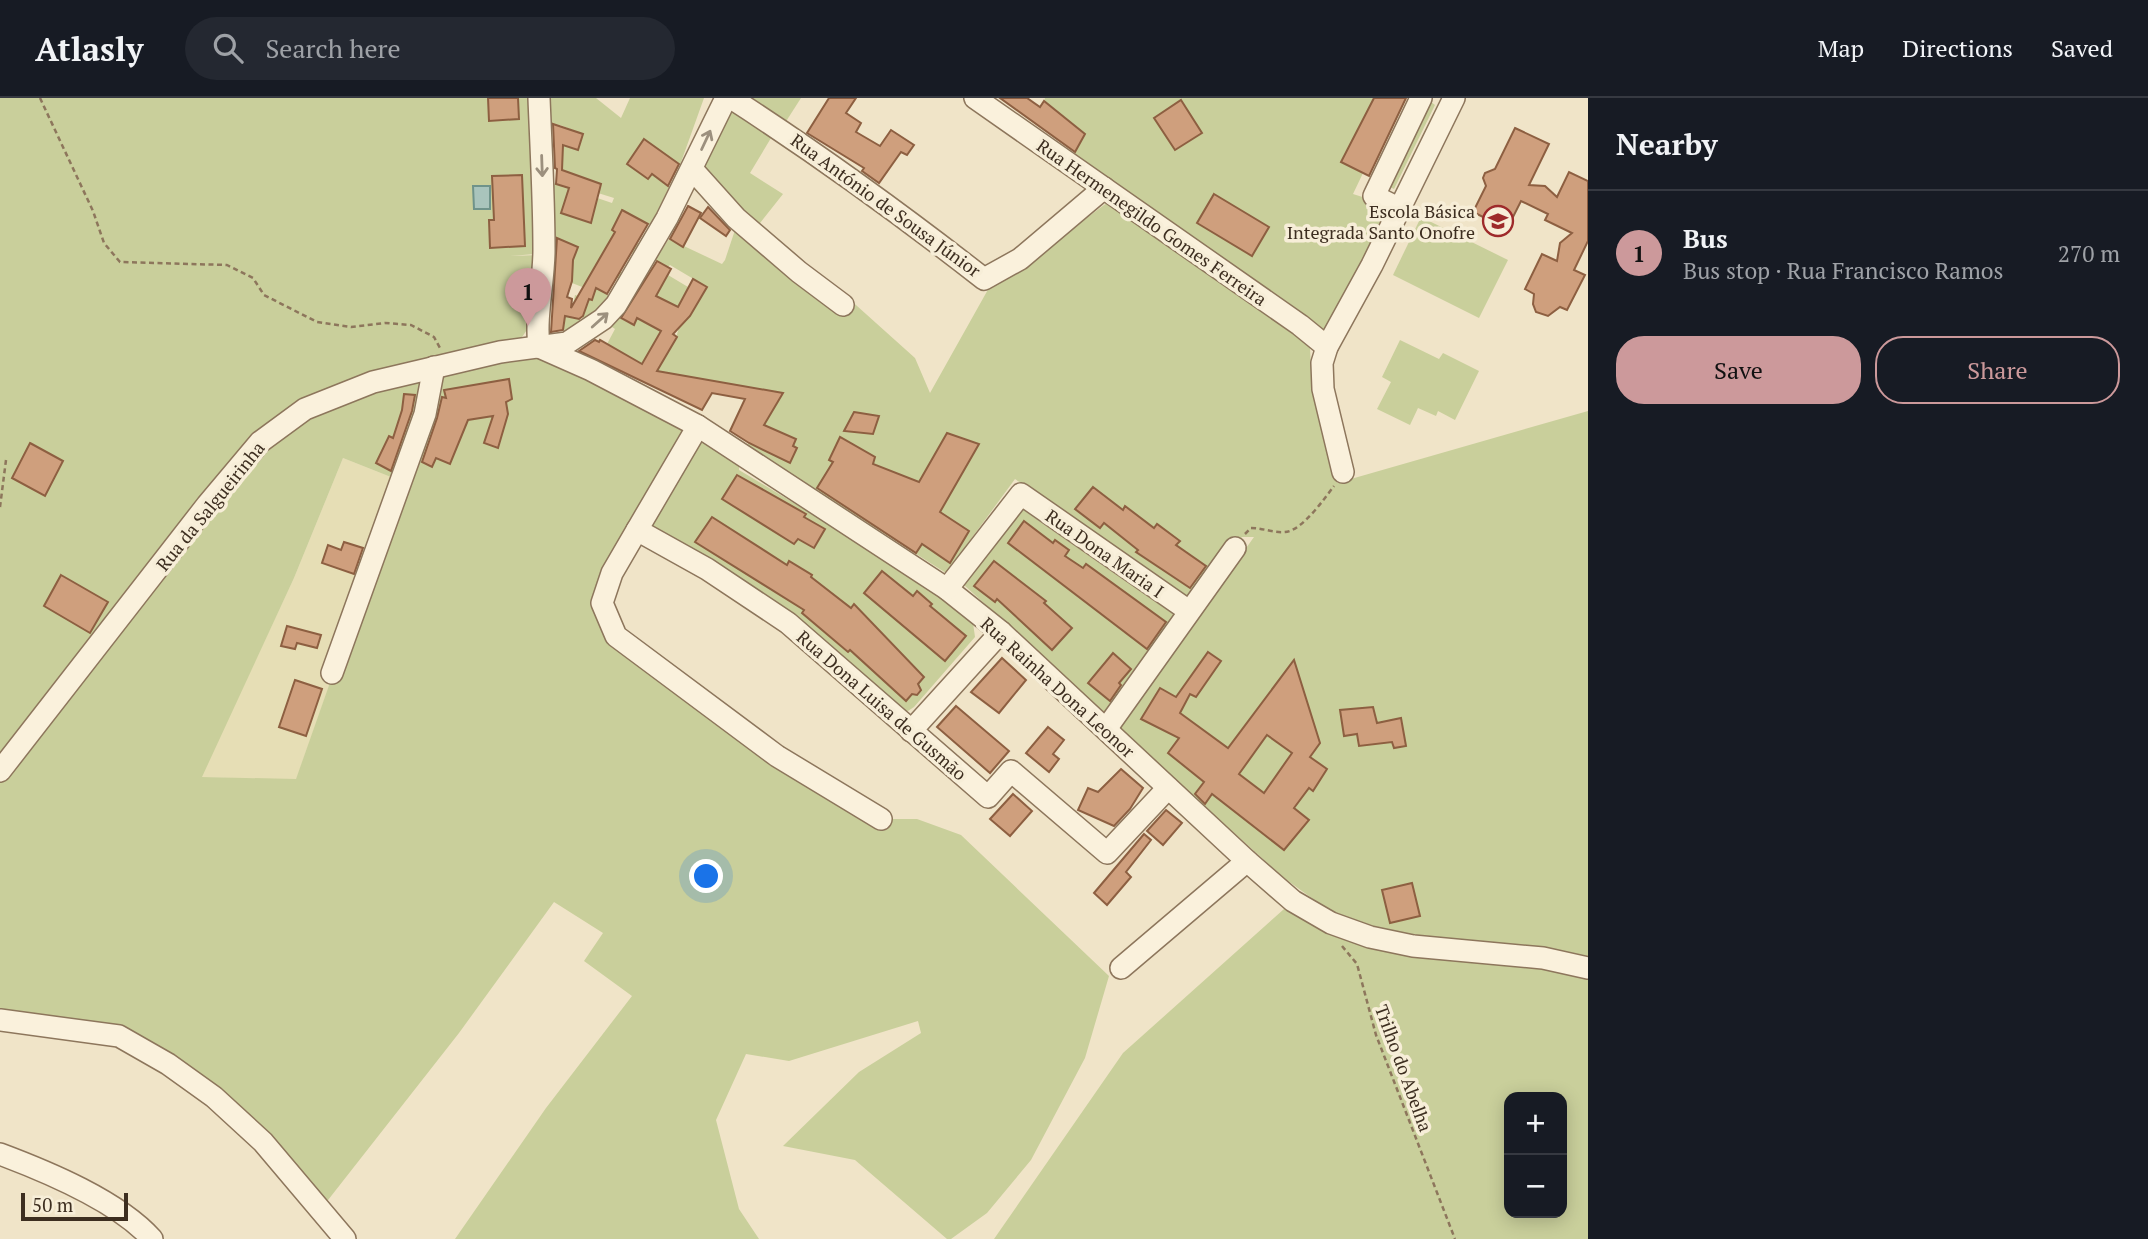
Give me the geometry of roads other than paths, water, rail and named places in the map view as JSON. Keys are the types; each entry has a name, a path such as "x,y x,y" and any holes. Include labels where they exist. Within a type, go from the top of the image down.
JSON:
{"street":[{"path":"539,347 537,334 544,250 540,98"},
{"name":"Rua da Salgueirinha","path":"0,771 207,505 260,442 305,409 373,382 500,352 567,343 589,330 616,304 666,221 728,98"},
{"name":"Rua António de Sousa Júnior","path":"728,98 777,127 886,204 984,279 1020,259 1104,188"},
{"name":"Rua Hermenegildo Gomes Ferreira","path":"975,98 1300,325 1327,347"},
{"path":"1400,209 1374,196 1422,98"},
{"path":"1343,472 1323,388 1322,363 1327,347 1373,265 1400,209 1448,100"},
{"path":"692,169 736,218 799,272 843,304"},
{"name":"Rua Rainha Dona Leonor","path":"539,347 591,370 698,426 947,589 1001,632 1247,862 1293,901 1331,923 1370,937 1413,946 1534,956 1588,968"},
{"path":"332,673 441,365"},
{"path":"698,426 612,573 601,603 616,636 777,756 881,819"},
{"name":"Rua Dona Maria I","path":"947,589 1021,494 1189,611"},
{"name":"Rua Dona Luisa de Gusmão","path":"637,530 707,569 788,623 988,797 1011,771 1107,853 1168,788"},
{"path":"1106,729 1234,548"},
{"path":"911,731 1001,632"},
{"path":"1121,968 1247,862"},
{"path":"0,1020 119,1036 168,1064 214,1097 263,1142 345,1239"},
{"path":"0,1154 30,1165 116,1209 152,1239"}],"water":[{"path":"473,186 490,186 490,209 474,209"}],"place":[{"name":"Escola Básica Integrada Santo Onofre","path":"1498,221"},
{"name":"Bus","path":"528,326"}]}
